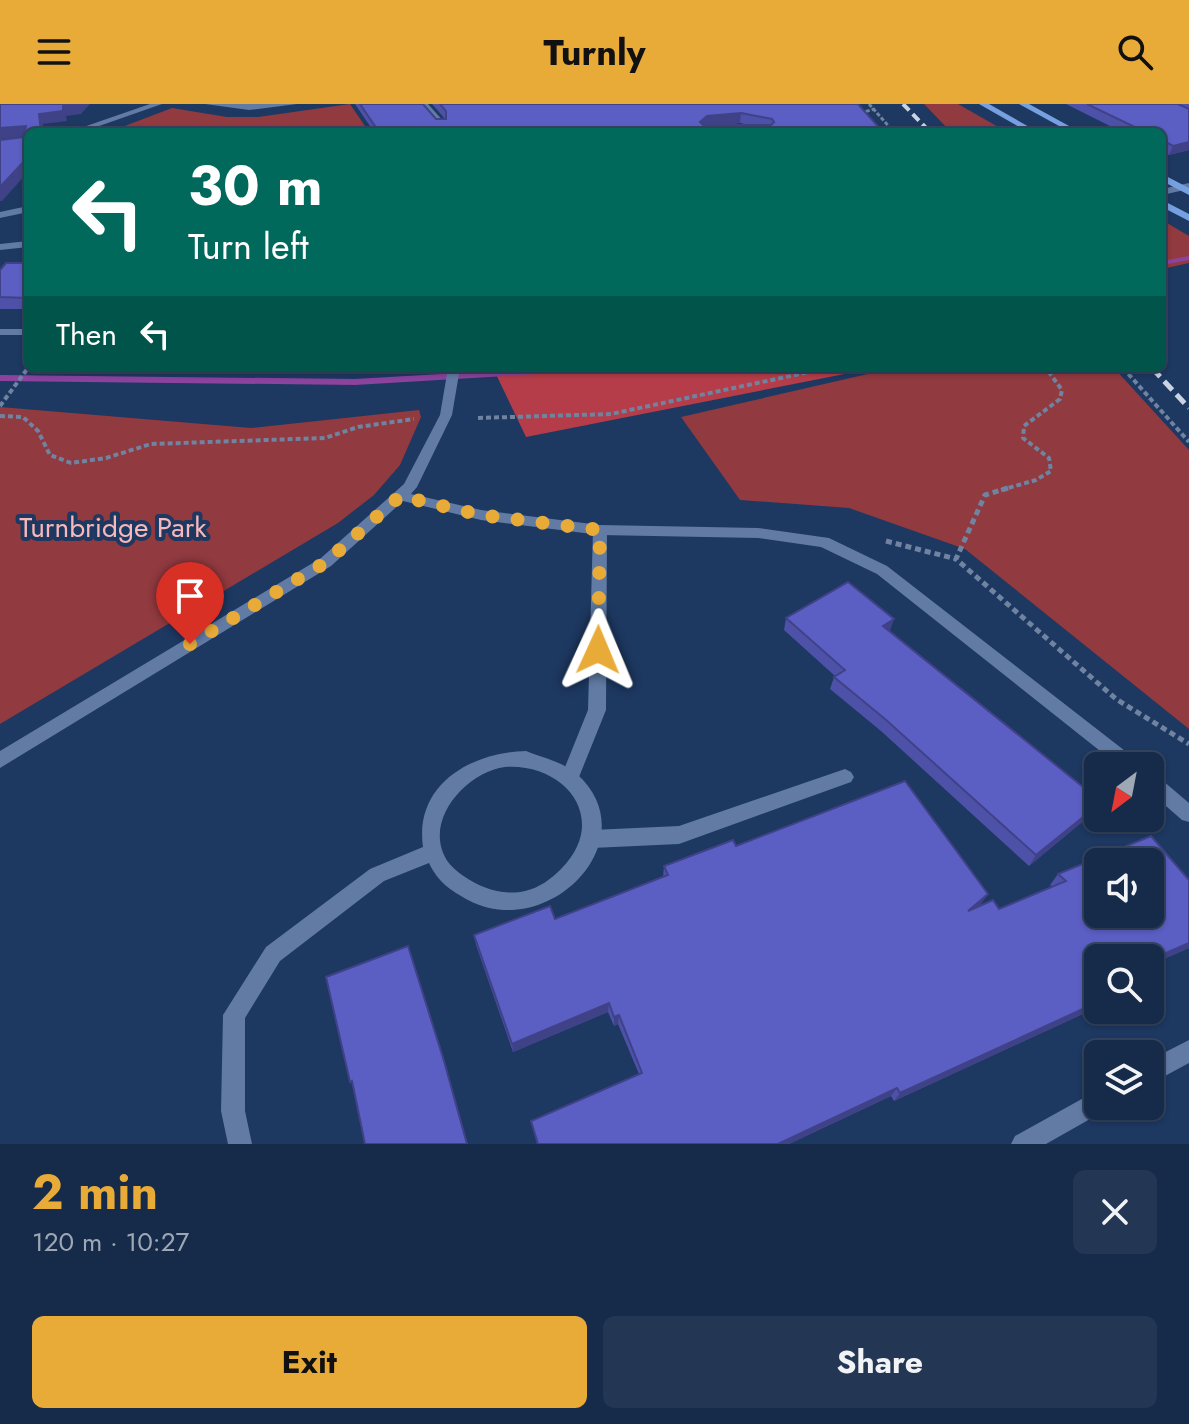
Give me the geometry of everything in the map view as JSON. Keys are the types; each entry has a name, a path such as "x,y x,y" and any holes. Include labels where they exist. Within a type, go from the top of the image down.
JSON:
{"main road":[{"path":"983,104 1027,128"},
{"path":"1023,104 1068,128"},
{"path":"1166,179 1186,188"},
{"path":"1166,205 1189,218"}],"street":[{"path":"85,128 158,104"},
{"path":"209,104 249,108 293,104"},
{"path":"424,104 442,125"},
{"path":"1166,191 1186,188"},
{"path":"0,215 24,210"},
{"path":"0,248 24,245"},
{"path":"0,332 24,332"},
{"path":"0,760 326,562 410,487 446,415 453,372"},
{"path":"400,496 481,515 600,530 758,533 824,542 882,570 1114,752"},
{"path":"570,777 597,710 600,530"},
{"path":"526,759 549,764 570,777 585,794 593,815 592,839 584,862 567,881 543,895 516,902 488,900 464,890 444,874 433,852 431,828 438,804 453,783 474,768 500,760 526,759"},
{"path":"592,839 679,835 845,777"},
{"path":"1164,793 1189,814"},
{"path":"240,1144 233,1111 234,1015 273,954 377,875 433,852"},
{"path":"1164,1065 1189,1051"},
{"path":"1023,1144 1084,1110"}],"path":[{"path":"869,104 891,128"},
{"path":"847,117 875,109"},
{"path":"0,406 25,372"},
{"path":"478,418 611,414 809,372"},
{"path":"956,559 985,495 1000,488 1039,481 1051,471 1049,458 1023,438 1024,426 1060,399 1062,390 1049,372"},
{"path":"1127,372 1189,442"},
{"path":"0,416 23,417 38,431 50,455 71,463 106,458 151,444 325,438 358,427 414,419"},
{"path":"873,538 956,559 1116,699 1189,744"}],"green space":[{"path":"350,104 366,128 120,128 172,108 227,117 258,117"},
{"path":"924,104 958,104 1000,128 947,128"},
{"path":"1166,222 1189,236 1189,263 1166,268"},
{"path":"877,372 1118,372 1189,450 1189,729 965,549 849,508 740,500 681,417"},
{"name":"Turnbridge Park","path":"0,407 251,428 419,410 421,417 400,465 374,495 338,523 0,724"}],"shaded area":[{"path":"495,372 855,372 526,437"}],"building":[{"path":"0,104 75,104 63,106 63,111 39,114 41,128 0,128"},
{"path":"360,104 423,104 436,119 446,119 446,111 440,104 858,104 879,128 376,128","holes":["741,113 774,122 771,125 703,125 700,122 707,116"]},
{"path":"1087,104 1178,104 1189,109 1189,142 1173,146 1166,142 1166,128 1137,128"},
{"path":"24,137 24,161 0,187 0,140"},
{"path":"6,263 24,263 24,298 0,297 0,270"},
{"path":"848,582 894,619 883,626 1084,788 1084,816 1036,855 834,677 845,670 786,618"},
{"path":"905,781 988,894 968,911 993,900 999,909 1066,881 1058,874 1084,863 1084,928 1164,928 1164,851 1189,880 1189,943 1164,954 1164,944 1084,944 1084,1008 900,1093 897,1088 778,1144 538,1144 531,1121 642,1073 619,1015 614,1017 609,1003 512,1044 474,935 550,906 555,919 668,875 664,866 733,840 736,846"},
{"path":"1151,836 1161,848 1122,848"},
{"path":"408,946 467,1144 365,1144 326,977"}],"waterway":[{"path":"1166,262 1189,258"},
{"path":"0,378 355,382 521,372"}],"railway":[{"path":"903,104 926,128"},
{"path":"1156,372 1189,408"}],"route":[{"path":"190,644 326,562 400,496 481,515 600,530 598,650"}]}
